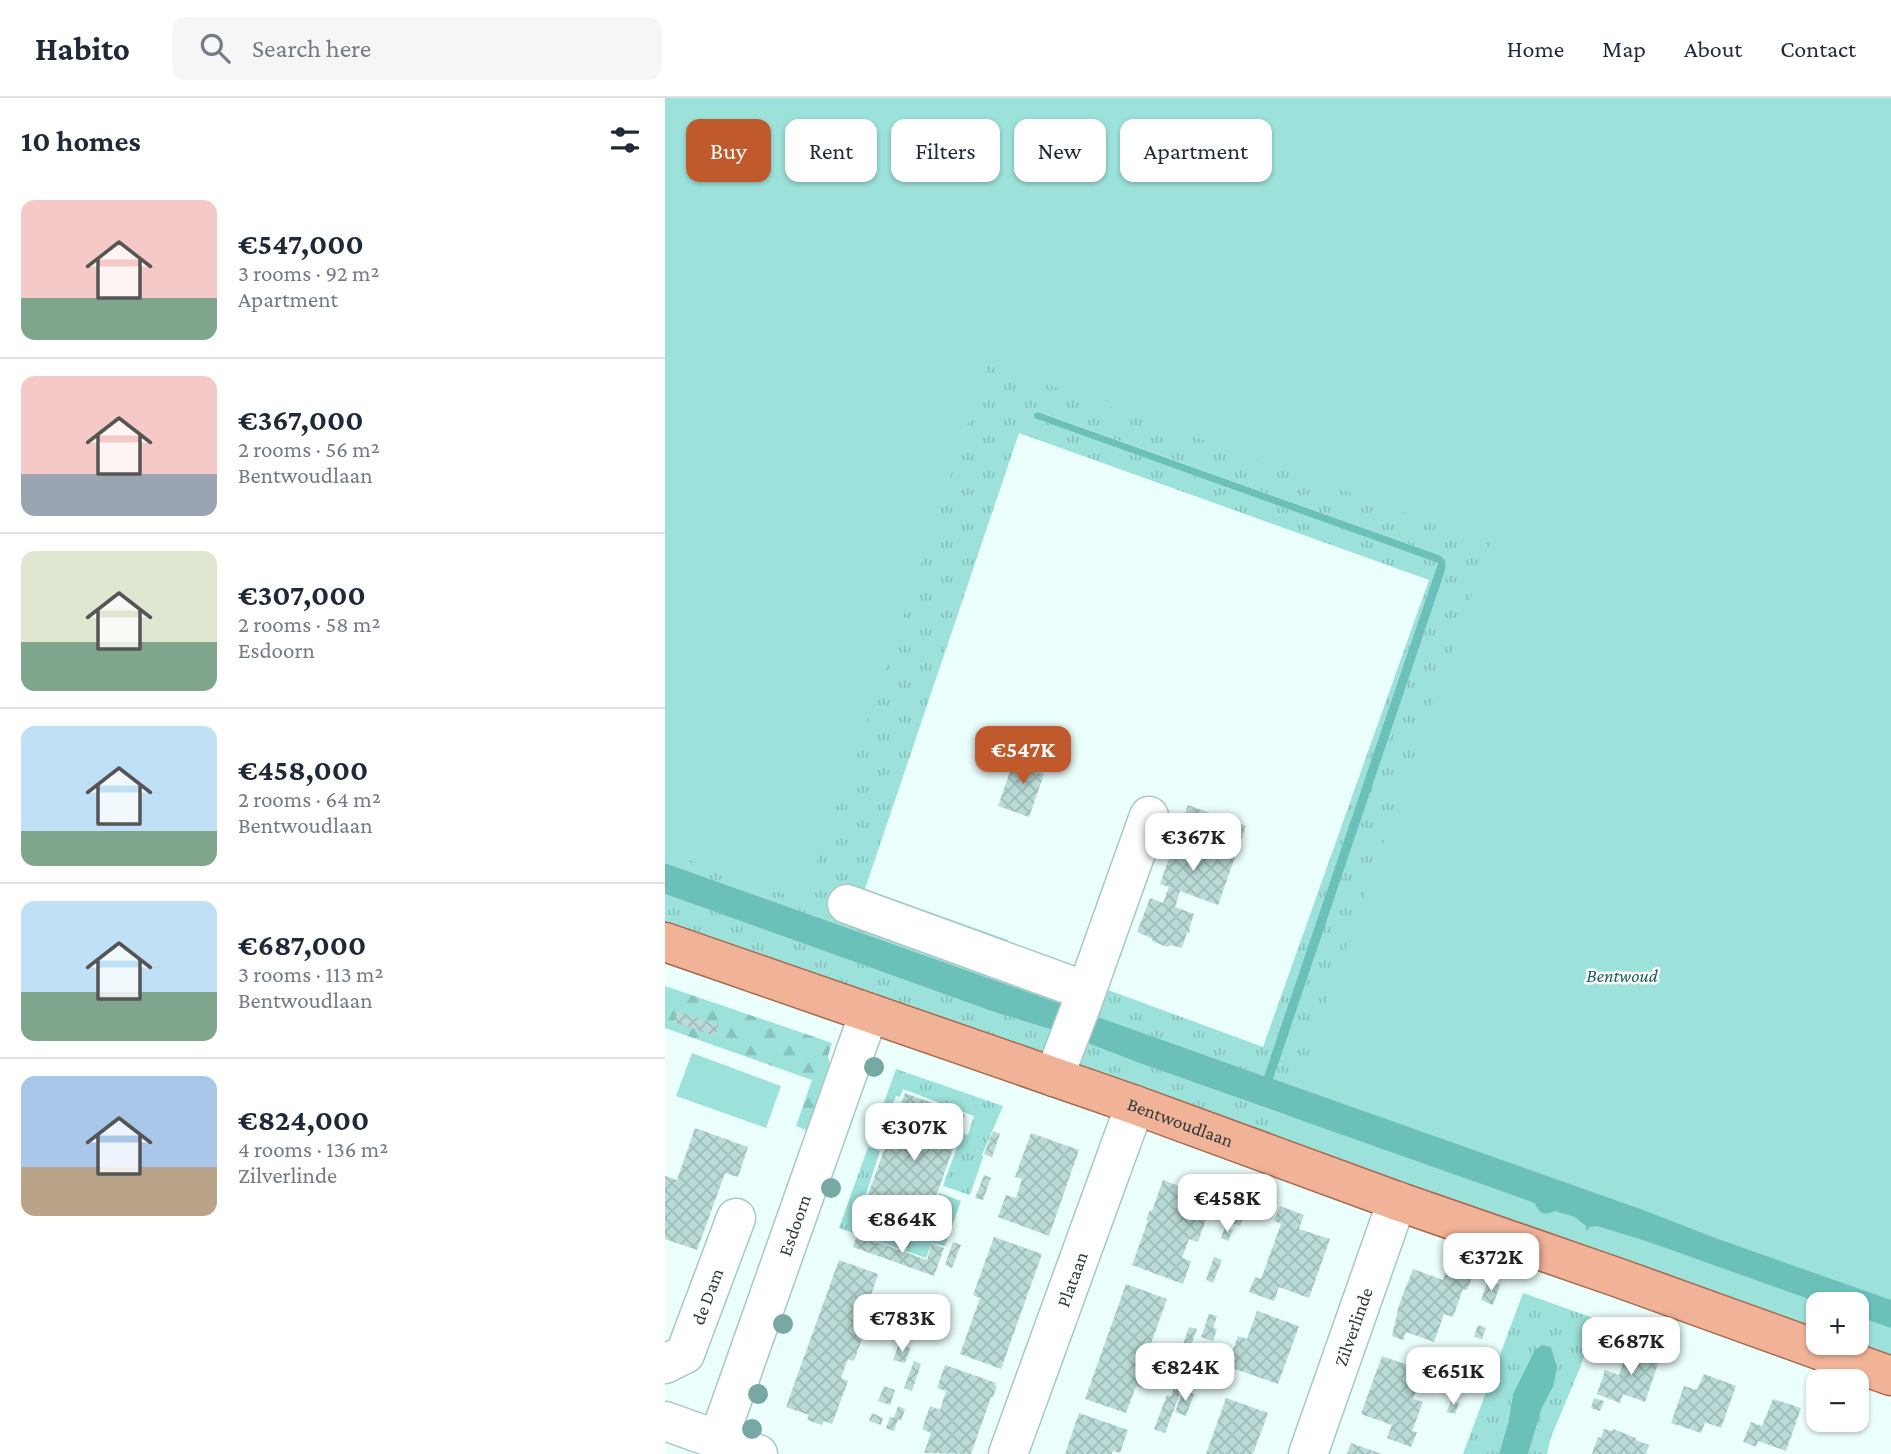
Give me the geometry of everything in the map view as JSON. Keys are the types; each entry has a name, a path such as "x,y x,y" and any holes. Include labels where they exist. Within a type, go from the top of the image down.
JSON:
{"main road":[{"name":"Bentwoudlaan","path":"665,942 869,1013 1060,1061 1135,1105 1891,1376"}],"street":[{"path":"1060,1061 1149,816"},
{"path":"848,904 1085,996"},
{"name":"Esdoorn","path":"704,1443 869,1013"},
{"name":"Plataan","path":"1008,1454 1135,1105"},
{"name":"Zilverlinde","path":"1308,1454 1397,1201"},
{"name":"de Dam","path":"665,1364 685,1354 736,1218"},
{"path":"665,1422 704,1443 758,1454"}],"green space":[{"name":"Bentwoud","path":"665,98 1891,98 1891,1361 1869,1353 1869,1292 1806,1292 1806,1331 1278,1139 1490,543 988,363 895,642 803,901 665,851"},
{"path":"665,329 935,521 988,362 1680,441 1605,1198 1272,1079 1446,562 1439,555 1039,412 1034,418 1438,563 1264,1076 665,863","holes":["1019,433 1429,580 1263,1047 1005,952 1008,940 865,889"]},
{"path":"665,894 1806,1300 1806,1333 665,928"},
{"path":"665,986 832,1043 828,1056 830,1066 808,1131 796,1126 812,1080 665,1028"},
{"path":"692,1053 781,1086 766,1128 676,1096"},
{"path":"896,1069 1003,1106 982,1155 970,1195 943,1186 962,1133 968,1135 974,1116 903,1089 892,1106 895,1108 886,1132 875,1128"},
{"path":"868,1147 880,1151 860,1213 924,1235 939,1193 961,1201 945,1246 932,1243 926,1258 839,1228"},
{"path":"1523,1293 1596,1319 1580,1368 1551,1437 1547,1454 1528,1454 1542,1408 1553,1387 1513,1394 1499,1454 1463,1454"}],"shaded area":[{"path":"1038,412 1439,555 1445,561 1444,574 1273,1079 1868,1292 1806,1292 1806,1298 1597,1226 1586,1231 1586,1226 1575,1217 1555,1211 1543,1213 1535,1203 665,894 665,863 1264,1076 1438,563 1034,418 1034,414"},
{"path":"1869,1292 1891,1300 1891,1328 1869,1320"},
{"path":"1542,1345 1551,1347 1557,1368 1553,1387 1542,1408 1528,1454 1499,1454 1513,1394 1535,1350"}],"building":[{"path":"1029,751 1043,756 1037,772 1044,774 1029,817 998,806 1013,763 1023,767"},
{"path":"1188,805 1246,826 1218,905 1180,891 1175,907 1194,914 1182,948 1171,945 1167,947 1137,932 1150,898 1163,903 1169,887 1160,884"},
{"path":"678,1011 719,1025 715,1036 674,1022"},
{"path":"905,1093 965,1115 923,1233 862,1211"},
{"path":"695,1128 748,1147 738,1177 725,1173 697,1250 665,1239 665,1176 677,1180"},
{"path":"993,1131 1000,1134 992,1157 984,1154"},
{"path":"1031,1133 1079,1150 1049,1236 998,1217 1006,1195 1016,1198 1022,1179 1015,1177"},
{"path":"984,1175 991,1178 983,1200 975,1198"},
{"path":"1163,1180 1213,1199 1198,1242 1189,1239 1182,1258 1191,1261 1183,1284 1132,1265 1148,1221 1146,1220"},
{"path":"1280,1206 1304,1215 1299,1229 1330,1239 1309,1298 1279,1287 1274,1301 1249,1292 1255,1277 1261,1279 1281,1224 1274,1221"},
{"path":"1237,1212 1244,1215 1240,1226 1233,1223"},
{"path":"1225,1227 1233,1230 1228,1241 1221,1238"},
{"path":"857,1235 927,1260 932,1244 944,1248 934,1276 853,1247"},
{"path":"994,1237 1042,1254 1001,1369 960,1354 980,1298 973,1295"},
{"path":"953,1242 961,1245 952,1268 945,1265"},
{"path":"1214,1257 1222,1260 1213,1283 1206,1280"},
{"path":"839,1260 878,1274 871,1295 877,1297 854,1361 848,1359 841,1378 848,1381 832,1424 824,1421 822,1425 807,1420 809,1415 786,1407"},
{"path":"1448,1266 1473,1275 1467,1290 1463,1289 1453,1317 1444,1314 1434,1342 1406,1332 1403,1340 1392,1336 1399,1305 1413,1269 1443,1280"},
{"path":"1488,1281 1500,1285 1493,1305 1481,1300"},
{"path":"1126,1284 1167,1299 1147,1355 1154,1358 1143,1388 1136,1386 1126,1413 1085,1399"},
{"path":"936,1299 947,1304 938,1330 926,1326"},
{"path":"914,1303 925,1307 920,1322 908,1318"},
{"path":"1257,1311 1299,1326 1278,1384 1227,1366 1238,1336 1247,1339"},
{"path":"1209,1314 1217,1316 1213,1341 1201,1337"},
{"path":"1478,1325 1486,1328 1482,1339 1474,1337"},
{"path":"1189,1327 1197,1329 1188,1353 1181,1350"},
{"path":"899,1344 910,1348 905,1363 893,1360"},
{"path":"1629,1347 1660,1358 1645,1402 1623,1394 1620,1403 1597,1394 1605,1370 1619,1375"},
{"path":"1382,1356 1424,1371 1413,1399 1423,1402 1412,1431 1417,1432 1411,1447 1387,1438 1392,1425 1361,1414"},
{"path":"914,1361 921,1364 912,1391 904,1388"},
{"path":"945,1365 996,1383 997,1386 971,1454 924,1453 931,1433 922,1429 930,1406 940,1410 946,1391 937,1388"},
{"path":"1704,1374 1736,1386 1721,1428 1705,1422 1701,1433 1671,1423 1684,1386 1697,1390"},
{"path":"1175,1385 1182,1388 1165,1433 1154,1429 1167,1395 1171,1396"},
{"path":"884,1386 895,1390 890,1405 878,1401"},
{"path":"1183,1390 1194,1394 1186,1416 1175,1412"},
{"path":"1226,1398 1268,1413 1253,1454 1206,1454"},
{"path":"1594,1398 1604,1401 1600,1411 1591,1408"},
{"path":"1773,1399 1801,1408 1786,1451 1758,1441 1756,1447 1743,1442 1751,1422 1762,1426"},
{"path":"1451,1400 1459,1403 1455,1414 1447,1412"},
{"path":"898,1406 905,1409 894,1431 886,1428 890,1417 894,1418"},
{"path":"872,1413 883,1418 881,1425 869,1421"},
{"path":"1079,1413 1128,1430 1120,1453 1113,1451 1112,1454 1065,1454"},
{"path":"1604,1429 1613,1429 1649,1445 1646,1454 1592,1454"},
{"path":"1351,1443 1382,1454 1347,1454"}]}
